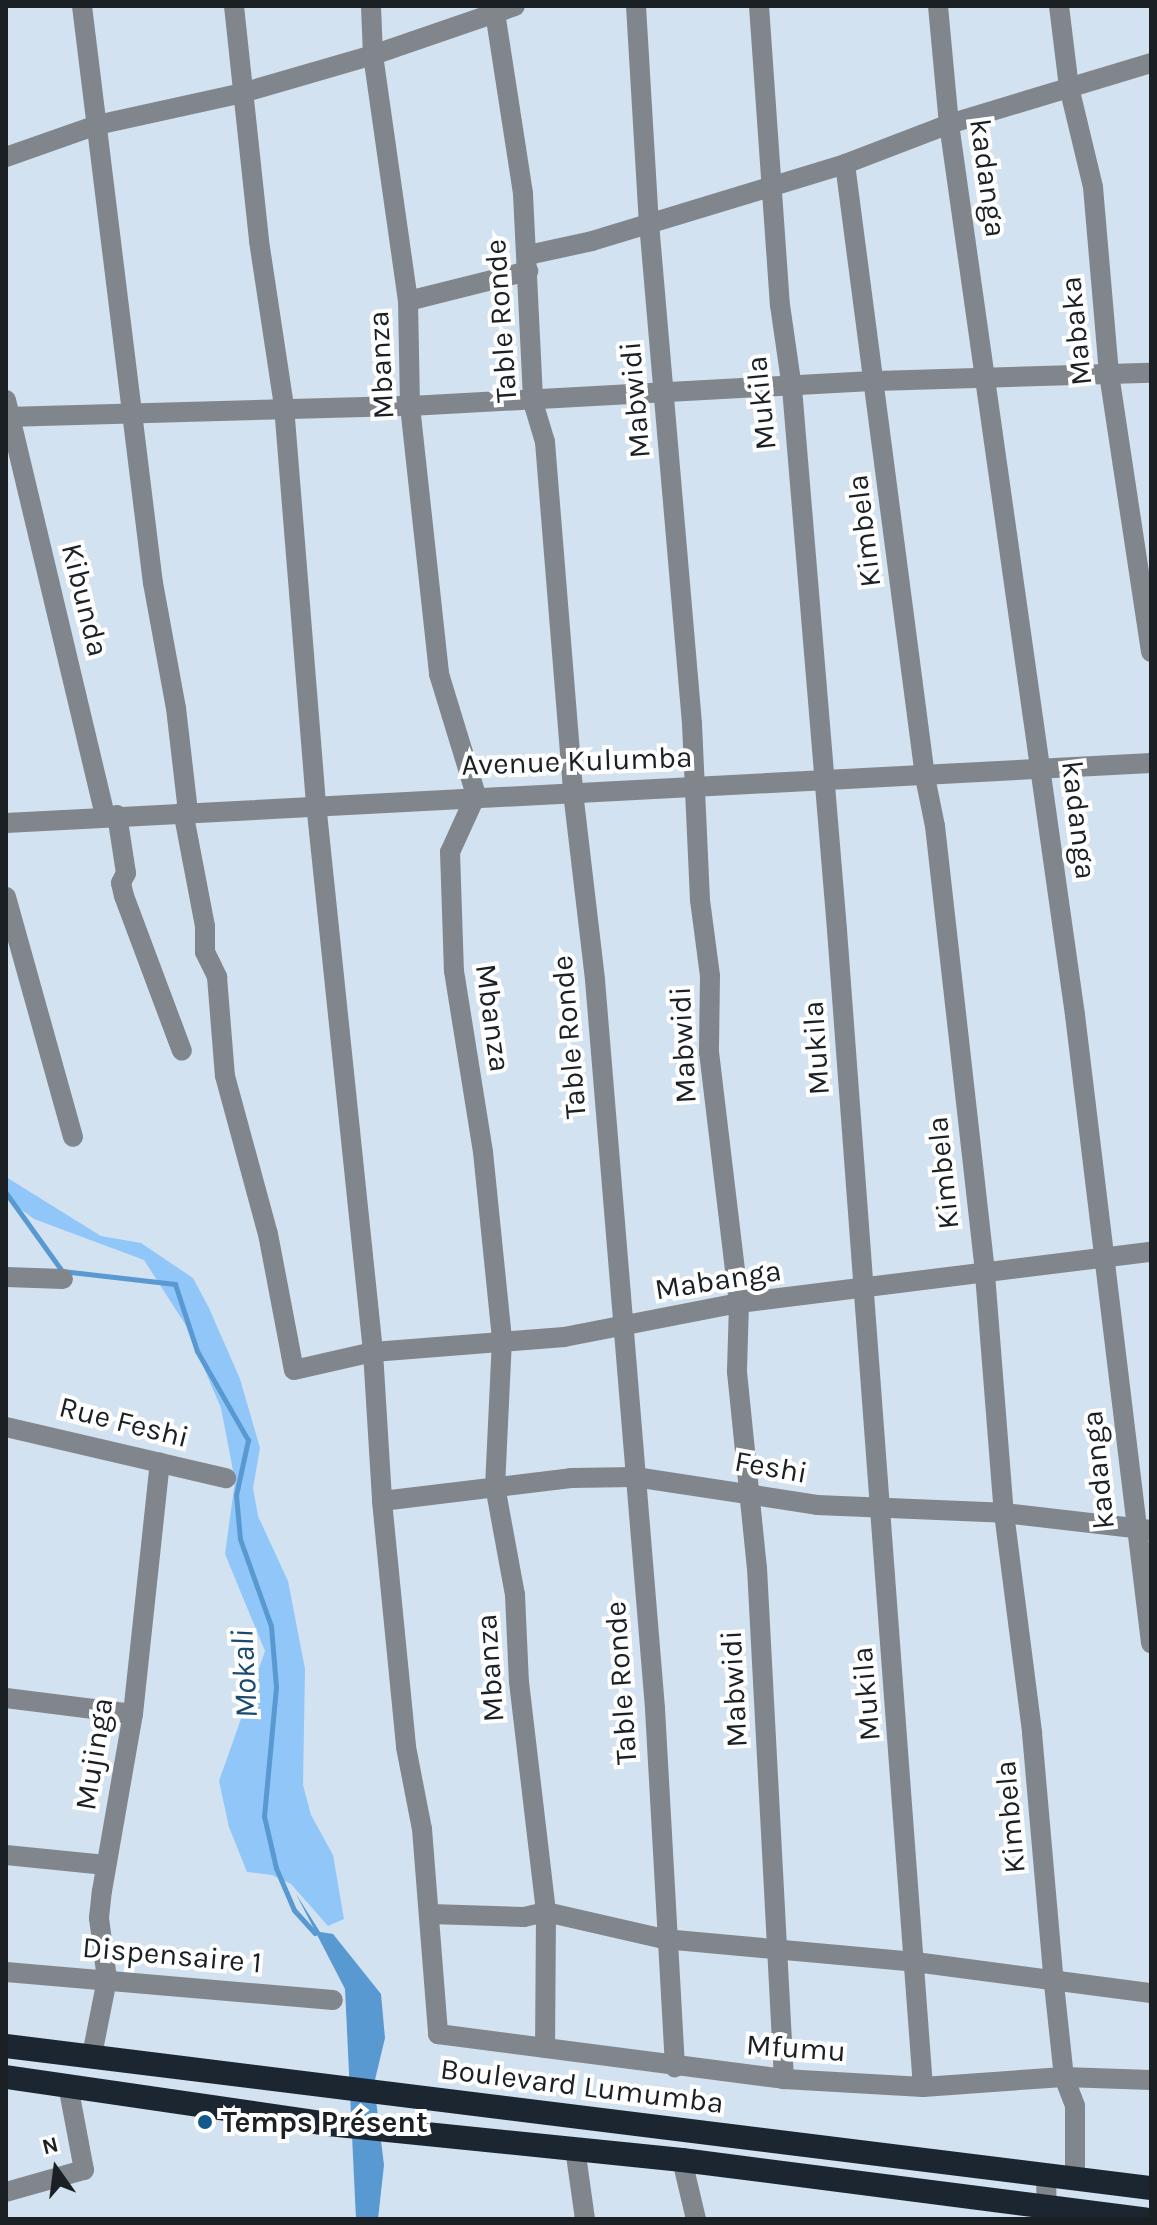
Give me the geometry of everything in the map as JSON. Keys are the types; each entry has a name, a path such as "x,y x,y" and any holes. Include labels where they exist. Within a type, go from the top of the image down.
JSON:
{"highway":[{"name":"Boulevard Lumumba","path":"6,2046 333,2089 1151,2188"},
{"name":"Boulevard Lumumba","path":"6,2077 328,2124 682,2160 1046,2213 1145,2219"}],"street":[{"path":"82,6 135,412 153,583 176,708 185,812"},
{"path":"234,6 242,93 284,406 316,803 373,1352 382,1501 406,1747 430,1914 524,1917 546,1912 587,1925 664,1939 915,1962 1054,1984 1151,1993"},
{"name":"Mbanza","path":"371,6 373,55 408,301 410,406 439,674 476,795 450,852 454,971 483,1152 502,1339 495,1486 515,1595 519,1682 546,1912 545,2048"},
{"path":"6,157 97,125 242,93 373,55 494,9 515,6"},
{"name":"Mabwidi","path":"636,6 649,223 666,394 710,976 709,1052 739,1303 737,1372 746,1494 757,1568 784,2079"},
{"name":"Mukila","path":"759,6 771,185 792,388 824,782 878,1511 899,1719 923,2087"},
{"name":"kadanga","path":"938,6 949,124 1042,770 1143,1530 1151,1643"},
{"name":"Mabaka","path":"1059,6 1069,87 1093,187 1109,374 1151,652"},
{"name":"Table Ronde","path":"494,9 528,263 533,402 545,442 573,792 595,980 655,1709 664,1939 675,2067"},
{"path":"408,301 845,164 949,124 1151,63"},
{"name":"Kimbela","path":"845,164 876,381 925,777 935,826 985,1274 1004,1513 1032,1733 1064,2077 1075,2106 1075,2178"},
{"path":"7,411 135,412 533,402 876,381 1151,373"},
{"name":"Kibunda","path":"7,411 126,873 121,883 124,896 182,1051"},
{"name":"Avenue Kulumba","path":"6,823 316,803 824,782 1151,763"},
{"name":"Mabanga","path":"185,812 205,926 205,952 217,977 225,1076 268,1234 294,1370 373,1352 502,1339 564,1337 739,1303 985,1274 1105,1255 1151,1252"},
{"path":"6,897 73,1137"},
{"path":"6,1277 63,1279"},
{"name":"Rue Feshi","path":"6,1427 226,1478"},
{"name":"Mujinga","path":"92,2055 107,1979 99,1918 133,1714 160,1462"},
{"name":"Feshi","path":"382,1501 495,1486 635,1477 878,1511 1004,1513 1143,1530"},
{"path":"6,1698 133,1714"},
{"path":"6,1855 106,1865"},
{"name":"Mfumu","path":"430,1914 438,2034 784,2079 923,2087 1064,2077 1151,2080"},
{"name":"Dispensaire 1","path":"6,1972 333,2000"},
{"path":"6,2192 84,2170 68,2085"},
{"path":"575,2148 585,2219"},
{"path":"682,2160 696,2219"},
{"path":"1046,2175 1046,2213"}],"shaded area":[{"path":"6,1177 101,1236 141,1243 193,1278 209,1308 240,1379 260,1448 253,1488 258,1516 288,1581 305,1669 303,1785 311,1815 333,1855 344,1919 328,1926 291,1884 272,1875 247,1872 229,1827 219,1781 265,1651 225,1554 235,1481 221,1408 185,1324 144,1260 34,1219 6,1198"},
{"path":"296,1894 320,1932 333,1934 381,1994 385,2038 374,2084 384,2165 378,2219 356,2219 345,1989"}],"waterway":[{"name":"Mokali","path":"6,1193 62,1271 175,1284 197,1351 248,1440 236,1495 240,1539 271,1626 276,1687 264,1816 276,1868 294,1910 315,1933"}],"place":[{"name":"Temps Présent","path":"205,2122"}]}
